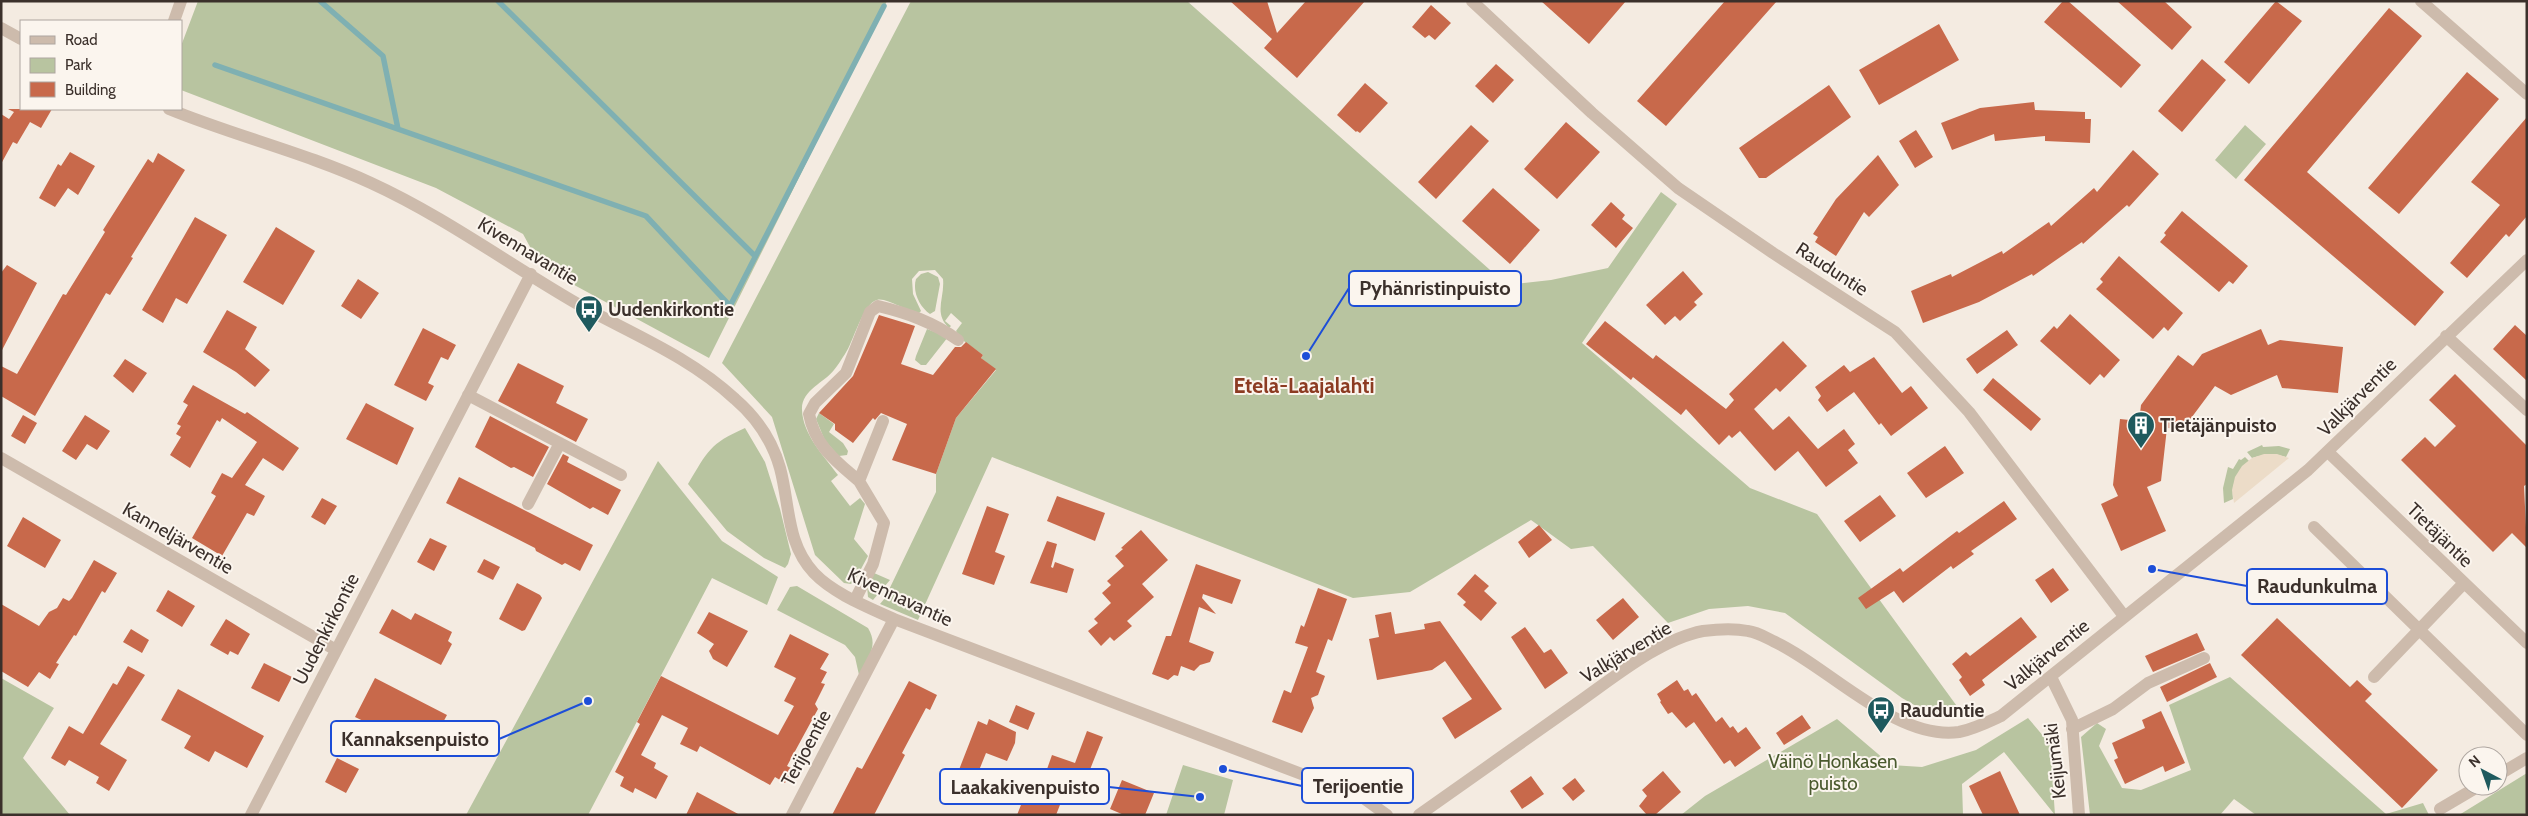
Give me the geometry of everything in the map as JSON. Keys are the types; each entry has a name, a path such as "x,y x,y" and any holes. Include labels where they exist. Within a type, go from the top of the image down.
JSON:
{"street":[{"path":"174,20 181,1"},
{"name":"Rauduntie","path":"1472,1 1592,112 1678,188 1894,332 1969,412 2124,616"},
{"path":"2421,1 2527,94"},
{"path":"1,28 20,38"},
{"name":"Kivennavantie","path":"172,110 371,183 404,199 579,304 670,352 734,398 766,433 780,467 792,535 803,558 823,581 855,600 894,619 1362,797 1387,815"},
{"name":"Valkjärventie","path":"1419,815 1635,663 1681,638 1702,632 1727,629 1750,631 1791,649 1860,697 1893,716 1922,729 1939,732 1959,732 1979,726 2001,716 2328,452 2446,336 2527,260"},
{"name":"Uudenkirkontie","path":"251,815 531,274"},
{"path":"855,600 873,564 884,523 859,481 825,452 812,430 809,414 815,403 846,373 870,312 878,306 928,321 958,340"},
{"path":"2446,336 2527,410"},
{"path":"468,395 621,475"},
{"path":"859,481 883,421"},
{"path":"528,504 560,443"},
{"name":"Tietäjäntie","path":"2328,452 2527,643"},
{"name":"Kanneljärventie","path":"1,458 336,650"},
{"path":"2314,527 2527,736"},
{"path":"2374,677 2464,583"},
{"name":"Terijoentie","path":"792,815 894,619"},
{"path":"2072,730 2113,708 2148,683 2204,658"},
{"name":"Keijumäki","path":"2051,677 2072,720 2079,815"},
{"path":"2508,769 2527,758"},
{"path":"2440,809 2462,796"}],"green space":[{"path":"198,1 887,1 709,358 541,267 523,234 436,188 182,90 182,43"},
{"path":"911,1 1187,1 1507,285 1551,280 1608,268 1661,192 1677,204 1582,343 1750,488 1817,514 1959,709 1942,713 1923,710 1902,698 1785,613 1748,606 1709,609 1668,623 1593,546 1571,549 1531,520 1410,592 1353,598 992,457 918,620 880,604 885,598 936,492 936,474 956,418 996,370 981,358 983,355 961,339 956,331 962,323 951,313 945,321 951,326 949,328 944,322 941,311 943,279 935,270 919,271 912,279 913,294 921,311 919,313 881,300 877,300 867,308 848,349 838,364 830,375 809,392 803,403 803,419 810,437 838,475 831,481 850,506 860,498 865,504 854,539 868,556 855,580 851,584 844,583 815,555 772,417 722,363"},
{"path":"2245,125 2266,144 2236,179 2215,160"},
{"path":"928,272 938,277 940,284 935,311 930,314 920,303 915,289 916,279 921,274"},
{"path":"927,329 948,337 926,365 921,365 915,360"},
{"path":"819,413 834,424 829,432 843,443 848,451 847,455 839,456 825,441 816,419"},
{"path":"745,428 765,462 780,509 791,554 785,568 764,558 727,531 688,484 705,456 716,444"},
{"path":"2262,445 2263,447 2279,446 2290,449 2286,457 2269,454 2252,458 2247,452"},
{"path":"2245,457 2249,461 2236,478 2233,488 2233,499 2224,503 2223,488 2228,467 2233,469 2239,459 2241,460"},
{"path":"658,461 722,541 778,577 767,605 712,578 588,815 466,815"},
{"path":"874,573 890,580 873,600 868,597 867,586"},
{"path":"797,586 868,628 872,641 871,652 859,675 855,657 845,645 777,610 790,587"},
{"path":"2230,677 2386,814 2423,803 2429,815 2256,815 2234,799 2220,815 2090,815 2081,737 2097,723 2106,729 2099,746 2122,788 2141,790 2191,770 2169,705"},
{"path":"1,678 54,708 23,758 70,815 1,815"},
{"name":"Väinö Honkasen puisto","path":"2028,718 2050,744 2055,815 2004,752 1962,784 1963,815 1681,815 1705,796 1837,719 1891,765 1922,767 1976,750"},
{"path":"1183,765 1233,780 1224,815 1166,815"},
{"path":"2527,773 2527,815 2459,815 2490,796 2508,796 2508,785"}],"shaded area":[{"path":"2264,454 2277,454 2289,458 2234,503 2232,490 2235,477 2242,466 2252,458"}],"building":[{"path":"1230,1 1267,1 1277,33 1306,1 1365,1 1297,78 1264,48 1272,39"},
{"path":"1541,1 1626,1 1589,44"},
{"path":"1725,1 1777,1 1666,126 1637,101"},
{"path":"2063,1 2068,1 2141,65 2121,88 2044,22"},
{"path":"2117,1 2164,1 2192,27 2172,50"},
{"path":"2276,1 2302,21 2249,84 2224,62"},
{"path":"1431,5 1451,23 1435,40 1429,35 1425,38 1412,27"},
{"path":"2389,8 2422,36 2307,172 2444,292 2415,326 2244,180"},
{"path":"1939,24 1959,60 1879,105 1859,70"},
{"path":"2202,59 2226,80 2182,132 2158,111"},
{"path":"1496,64 1514,80 1493,103 1475,86"},
{"path":"2467,72 2499,99 2399,214 2368,188"},
{"path":"1365,83 1388,103 1360,133 1356,132 1337,115"},
{"path":"1829,85 1851,117 1766,178 1759,178 1739,148"},
{"path":"2034,102 2035,110 2085,112 2085,119 2091,119 2090,143 2045,141 2045,136 1995,141 1994,134 1952,150 1941,123 1980,108"},
{"path":"8,109 51,110 41,128 30,122 17,144 13,142 1,164 1,114 9,119 14,112"},
{"path":"2527,117 2527,216 2509,237 2506,234 2467,278 2450,263 2500,205 2471,182"},
{"path":"1566,122 1600,152 1557,199 1524,169"},
{"path":"1471,125 1489,141 1436,199 1418,182"},
{"path":"1916,130 1933,157 1915,168 1899,141"},
{"path":"2133,150 2159,174 2129,207 2127,205 2083,244 2082,242 2033,276 2032,274 1979,302 1923,323 1911,291 1951,274 1952,277 2002,251 2003,254 2049,222 2051,226 2094,188 2097,192"},
{"path":"70,152 95,166 78,195 68,188 55,207 39,198 58,164 61,166"},
{"path":"158,153 185,170 131,257 133,258 110,295 106,293 35,416 1,396 1,366 17,374 63,294 66,295 105,232 103,230 148,159 153,163"},
{"path":"1878,155 1899,185 1869,217 1864,212 1836,256 1815,242 1818,237 1813,234 1836,199"},
{"path":"1493,188 1540,230 1510,264 1462,221"},
{"path":"1611,202 1625,215 1622,219 1633,228 1616,248 1591,225"},
{"path":"2182,211 2248,266 2233,284 2229,281 2219,292 2160,242 2166,235 2164,233"},
{"path":"195,217 227,235 187,304 176,298 163,323 142,310"},
{"path":"276,227 315,251 283,305 243,282"},
{"path":"2119,256 2183,313 2168,331 2164,327 2153,339 2096,289 2103,282 2100,279"},
{"path":"7,265 37,283 1,352 1,273"},
{"path":"1683,271 1703,294 1694,302 1697,305 1680,321 1675,316 1665,325 1646,305"},
{"path":"358,279 379,293 361,319 341,306"},
{"path":"227,310 257,327 245,349 270,370 255,387 236,372 203,352"},
{"path":"2070,314 2120,360 2104,378 2100,374 2090,385 2040,341 2054,326 2057,329"},
{"path":"879,315 915,326 901,364 933,375 955,347 961,347 966,342 983,355 981,358 996,369 956,418 936,474 892,460 907,424 881,413 875,420 873,418 853,443 835,430 835,424 819,413 853,376"},
{"path":"1605,321 1653,359 1656,355 1726,409 1734,400 1729,394 1783,341 1807,366 1780,392 1776,388 1754,409 1773,430 1789,416 1818,449 1844,429 1855,444 1848,450 1858,463 1826,487 1798,451 1775,471 1740,431 1732,438 1729,435 1719,445 1686,409 1681,415 1633,377 1631,380 1586,344"},
{"path":"2515,325 2527,336 2527,381 2493,349"},
{"path":"423,328 456,345 448,360 441,357 428,383 434,386 426,401 394,385"},
{"name":"Tietäjänpuisto","path":"2261,329 2268,345 2280,340 2343,347 2338,393 2282,388 2277,375 2231,395 2215,386 2183,429 2167,428 2161,481 2147,487 2166,531 2121,551 2101,504 2118,496 2113,485 2120,419 2139,421 2141,405 2178,355 2193,366 2202,354"},
{"path":"2007,330 2018,345 1977,374 1966,359"},
{"path":"1874,357 1902,393 1911,386 1928,408 1891,436 1881,423 1879,425 1854,392 1827,412 1818,400 1821,396 1815,387 1844,365 1850,372"},
{"path":"125,359 147,373 133,393 113,376"},
{"path":"518,363 564,386 556,403 588,419 576,442 498,401"},
{"path":"2455,374 2527,446 2527,484 2524,486 2527,548 2512,533 2493,552 2401,460 2425,437 2435,447 2456,426 2429,400"},
{"path":"1993,378 2041,419 2031,431 1983,390"},
{"path":"193,385 245,414 247,412 299,448 283,471 263,458 245,485 265,496 254,516 247,513 222,556 192,538 216,496 211,493 222,473 232,478 257,442 222,418 220,422 217,420 190,468 170,455 181,437 176,434 181,426 177,424 188,405 183,402"},
{"path":"366,403 414,428 397,465 346,439"},
{"path":"23,415 37,423 25,444 11,436"},
{"path":"85,415 110,431 97,450 87,444 76,460 62,451"},
{"path":"490,416 549,447 533,477 514,467 511,468 475,447"},
{"path":"1945,446 1964,473 1926,498 1907,473"},
{"path":"563,454 569,457 567,462 621,490 608,515 593,507 590,509 547,484"},
{"path":"459,477 593,545 580,571 565,563 562,565 536,551 535,548 446,503"},
{"path":"1880,495 1896,516 1860,542 1844,521"},
{"path":"1057,496 1105,513 1095,541 1047,521"},
{"path":"322,498 337,506 325,525 311,517"},
{"path":"2004,501 2017,519 1971,551 1974,554 1953,569 1951,566 1903,603 1894,591 1866,609 1858,598 1900,568 1903,572 1957,531 1959,533"},
{"path":"987,506 1009,514 995,552 1005,556 994,585 962,574"},
{"path":"23,517 61,540 45,568 7,546"},
{"path":"1539,525 1552,540 1529,558 1518,542"},
{"path":"1141,530 1168,560 1142,584 1154,597 1127,621 1132,626 1114,641 1110,637 1101,646 1088,631 1098,623 1094,619 1111,603 1102,593 1111,585 1107,581 1124,566 1115,556"},
{"path":"430,538 447,546 434,571 417,562"},
{"path":"1047,541 1057,544 1051,567 1053,568 1055,562 1074,569 1067,593 1030,583"},
{"path":"484,559 500,567 493,580 477,572"},
{"path":"94,560 117,573 105,593 102,591 76,636 74,635 56,663 59,664 50,679 39,672 28,687 1,671 1,604 39,626 49,612 57,608 63,598 69,601 72,598"},
{"path":"1196,564 1241,580 1232,604 1203,594 1202,598 1216,614 1199,607 1189,642 1214,652 1210,662 1200,665 1194,671 1181,666 1178,676 1174,675 1168,680 1152,674 1166,636 1171,636"},
{"path":"2053,568 2069,590 2051,603 2035,580"},
{"path":"1475,574 1489,586 1484,591 1497,603 1481,621 1463,605 1466,602 1457,594"},
{"path":"517,583 540,595 542,598 525,630 522,631 499,619"},
{"path":"1318,588 1347,599 1332,641 1328,639 1316,672 1325,676 1318,695 1311,698 1314,708 1302,733 1272,722 1284,690 1291,693 1308,647 1295,643 1301,625 1304,627"},
{"path":"168,590 195,606 182,627 156,611"},
{"path":"1623,598 1639,617 1613,640 1596,620"},
{"path":"392,609 411,620 415,613 452,632 448,641 452,644 441,665 379,633"},
{"path":"709,612 748,631 727,667 713,659 709,651 714,644 697,633"},
{"path":"1391,612 1395,634 1425,629 1424,624 1440,621 1502,709 1455,739 1442,718 1472,699 1445,661 1432,670 1377,680 1369,639 1379,637 1375,615"},
{"path":"2021,617 2037,637 1982,680 1985,685 1970,696 1959,680 1962,677 1952,664 1966,652 1970,656"},
{"path":"2277,618 2350,687 2357,680 2372,694 2365,701 2438,770 2402,808 2241,655"},
{"path":"226,619 250,634 238,655 230,651 228,655 210,645"},
{"path":"1525,627 1544,653 1551,649 1568,673 1545,689 1511,637"},
{"path":"131,629 149,640 142,653 123,642"},
{"path":"2197,633 2205,650 2153,672 2145,656"},
{"path":"790,634 829,654 820,669 827,672 821,683 825,684 815,704 818,709 787,766 793,769 785,783 775,777 770,785 700,746 697,752 680,744 688,728 662,715 641,755 656,763 654,768 668,776 656,799 635,788 633,793 620,786 624,777 615,772 640,724 637,722 661,676 778,735 794,706 784,701 796,678 774,667"},
{"path":"264,663 292,677 279,702 251,688"},
{"path":"2210,663 2217,677 2167,702 2160,687"},
{"path":"128,666 145,675 100,744 127,760 109,791 96,783 99,777 69,760 65,766 51,758 69,726 83,734 113,683 117,685"},
{"path":"375,678 447,715 434,739 410,726 403,740 355,717"},
{"path":"1677,680 1684,691 1688,689 1692,696 1696,693 1716,722 1722,717 1730,728 1733,726 1738,733 1746,727 1761,748 1735,767 1730,760 1724,764 1694,722 1686,728 1672,712 1668,714 1660,702 1657,694"},
{"path":"909,681 937,695 930,710 926,708 902,753 905,755 874,815 832,815 857,767 862,769"},
{"path":"178,689 264,736 247,768 215,751 209,762 184,748 191,736 161,720"},
{"path":"1016,705 1035,713 1028,730 1009,722"},
{"path":"2161,711 2185,763 2165,772 2163,766 2125,784 2114,760 2118,758 2112,743 2145,728 2142,720"},
{"path":"1802,715 1811,728 1784,745 1776,733"},
{"path":"989,719 1016,732 1015,743 1007,761 986,753 972,788 955,780 978,721 987,725"},
{"path":"1087,731 1103,737 1079,797 1065,792 1056,815 1017,815 1030,782 1041,786 1052,755 1075,763"},
{"path":"337,758 359,769 346,793 325,782"},
{"path":"1663,771 1681,792 1655,815 1647,815 1639,806 1647,796 1642,790"},
{"path":"2000,771 2020,815 1983,815 1969,786"},
{"path":"1531,776 1544,794 1522,809 1510,791"},
{"path":"1575,778 1585,791 1573,801 1562,788"},
{"path":"1122,780 1154,793 1145,815 1124,815 1110,809"},
{"path":"697,792 740,815 686,815"}],"waterway":[{"path":"320,1 383,56 398,129"},
{"path":"498,1 755,256"},
{"path":"215,65 646,216 730,306 884,6"}],"place":[{"name":"Uudenkirkontie","path":"589,333"},
{"name":"Pyhänristinpuisto","path":"1306,356"},
{"name":"Tietäjänpuisto","path":"2141,449"},
{"name":"Raudunkulma","path":"2152,569"},
{"name":"Kannaksenpuisto","path":"588,701"},
{"name":"Rauduntie","path":"1881,734"},
{"name":"Terijoentie","path":"1223,769"},
{"name":"Laakakivenpuisto","path":"1200,797"}],"district":[{"name":"Etelä-Laajalahti","path":"1304,385"}]}
